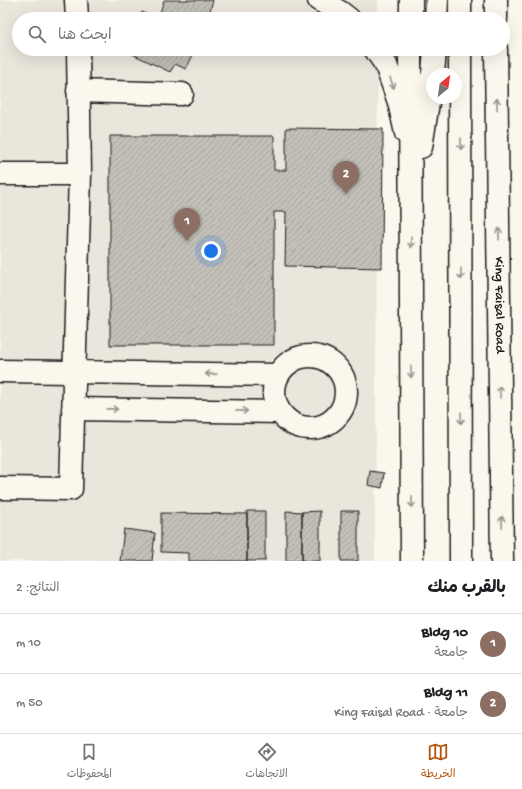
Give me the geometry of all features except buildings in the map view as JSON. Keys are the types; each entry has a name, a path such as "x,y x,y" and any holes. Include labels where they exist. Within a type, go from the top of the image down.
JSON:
{"main road":[{"path":"76,0 77,12"},
{"path":"319,0 340,12"},
{"path":"410,12 411,0"},
{"path":"436,12 437,0"},
{"path":"460,0 460,12"},
{"path":"496,0 496,12"},
{"path":"0,488 71,489 80,174 78,56"},
{"path":"379,56 386,65 399,102 410,153"},
{"path":"410,56 412,561"},
{"path":"433,68 434,56"},
{"path":"460,56 461,561"},
{"name":"King Faisal Road","path":"496,56 502,561"},
{"path":"78,91 182,94"},
{"path":"410,217 428,104"},
{"path":"0,174 80,174"},
{"path":"304,356 314,356 324,359 336,368 344,381 346,391 345,401 341,411 334,419 326,424 305,428 286,420 280,412 275,402 273,393 278,375 285,365 294,359 304,356"},
{"path":"0,371 278,375"},
{"path":"73,409 280,412"}],"shaded area":[{"path":"0,0 378,0 378,12 12,12 12,56 378,56 375,561 0,561"}],"place":[{"name":"Bldg 11","path":"346,194"},
{"name":"Bldg 10","path":"187,241"}]}
